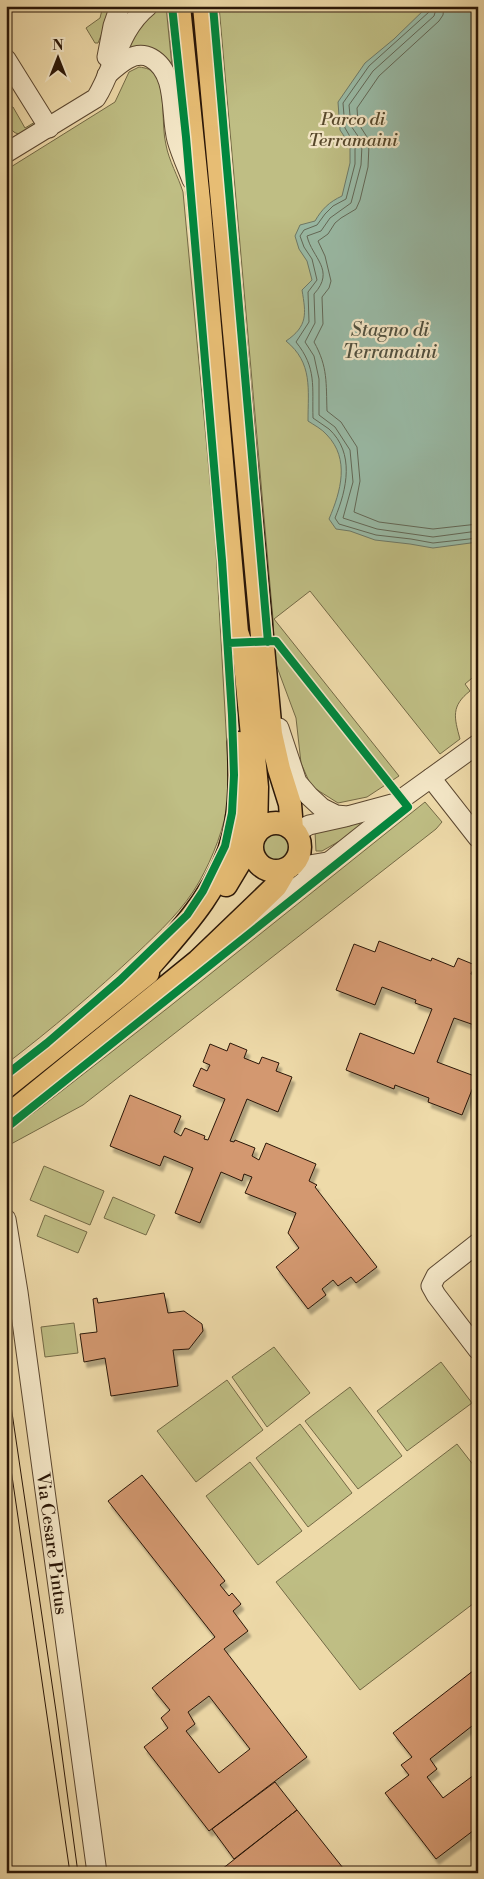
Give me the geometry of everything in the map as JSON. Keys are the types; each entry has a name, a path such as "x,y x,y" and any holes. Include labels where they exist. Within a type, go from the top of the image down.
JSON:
{"main road":[{"path":"179,6 199,201 237,632 244,652 256,777 254,857 264,868 271,871 289,867"},
{"path":"6,1117 198,961 276,886 299,855 300,846 294,831 290,804 271,734 204,10"},
{"path":"136,982 208,895 224,863 234,835 238,804 239,736 233,655 237,632"},
{"path":"6,1087 173,954 195,931 254,841 268,825 276,823 294,831"}],"street":[{"path":"7,151 96,98 103,87 106,75 108,44 120,6"},
{"path":"106,75 127,29 148,6"},
{"path":"106,75 127,59 138,56 149,57 159,63 169,84 177,141 194,183 199,201"},
{"path":"6,59 48,128"},
{"path":"269,708 276,722 297,782 308,796 322,808 336,815 348,816"},
{"path":"294,831 309,825 396,803 478,744"},
{"path":"431,778 478,838"},
{"path":"198,961 210,957 393,811 396,803"},
{"path":"289,867 328,862"},
{"name":"Via Cesare Pintus","path":"6,1219 18,1292 97,1871"},
{"path":"478,1243 436,1276 432,1286 436,1295 478,1350"}],"green space":[{"path":"103,6 108,6 111,11 98,43 95,43 86,28 100,18"},
{"path":"162,6 166,6 173,77 128,48 140,23 149,13"},
{"name":"Parco di Terramaini","path":"219,6 478,6 478,673 465,684 470,691 464,696 457,707 456,724 460,739 440,754 310,591 274,619 399,776 367,797 338,803 311,786 301,763 296,718 274,659 273,619"},
{"path":"139,67 153,72 159,83 166,145 183,192 215,534 228,765 228,799 218,842 199,882 179,911 105,982 57,1024 6,1064 6,170 115,102 129,72"},
{"path":"6,107 13,107 25,128 35,122 37,126 23,134 14,132 9,125"},
{"path":"425,802 442,822 436,829 83,1105 11,1144 6,1139 6,1133 169,1007"},
{"path":"380,818 322,851 316,851 315,832"},
{"path":"272,824 280,824 289,828 295,834 299,847 295,860 289,866 280,870 272,870 263,866 257,860 253,851 253,843 257,834 263,828"},
{"path":"44,1166 104,1191 90,1225 30,1200"},
{"path":"113,1197 155,1215 146,1235 104,1218"},
{"path":"45,1215 87,1232 78,1253 37,1236"},
{"path":"74,1323 78,1353 45,1357 41,1327"},
{"path":"274,1347 310,1393 267,1427 232,1377"},
{"path":"441,1362 472,1403 407,1451 377,1411"},
{"path":"227,1380 263,1430 196,1482 157,1431"},
{"path":"350,1387 402,1456 358,1489 305,1421"},
{"path":"300,1424 352,1493 308,1527 256,1458"},
{"path":"457,1444 478,1471 478,1600 360,1690 276,1582"},
{"path":"250,1462 302,1531 258,1565 206,1496"}],"water":[{"name":"Stagno di Terramaini","path":"428,6 478,6 478,542 433,548 375,540 350,531 336,529 329,519 340,486 341,465 339,454 327,435 308,421 308,387 305,368 295,349 286,341 302,325 304,306 302,290 312,280 307,261 299,249 295,236 300,225 315,221 326,206 342,196 350,163 350,145 340,130 338,102 365,63 394,39"}],"building":[{"path":"379,941 431,961 432,958 454,967 458,958 475,965 471,974 478,976 478,1025 454,1018 437,1062 477,1077 462,1115 428,1102 429,1098 395,1085 394,1089 346,1070 360,1033 414,1054 432,1009 415,1003 416,1000 382,987 375,1005 336,990 354,944 375,952"},
{"path":"230,1043 247,1050 244,1058 259,1064 262,1057 279,1063 276,1071 292,1077 278,1112 247,1099 230,1141 234,1142 235,1140 255,1148 252,1156 259,1160 266,1143 316,1164 309,1181 317,1185 315,1187 377,1267 356,1283 351,1277 338,1286 333,1280 322,1289 326,1295 308,1309 276,1267 299,1248 288,1233 296,1213 245,1193 252,1177 244,1174 242,1181 221,1172 200,1223 175,1213 193,1168 164,1156 160,1166 110,1146 130,1095 181,1116 174,1132 181,1136 185,1128 205,1136 204,1139 208,1140 225,1099 193,1086 201,1068 207,1071 210,1065 203,1062 210,1044 227,1051"},
{"path":"164,1293 168,1313 184,1311 202,1324 203,1331 189,1349 173,1350 178,1386 111,1396 105,1358 84,1362 80,1334 97,1332 93,1299 97,1298 98,1303"},
{"path":"142,1475 225,1581 220,1585 229,1596 232,1593 241,1604 233,1611 248,1631 224,1649 307,1757 209,1831 144,1747 168,1728 161,1718 170,1710 152,1688 215,1637 108,1501","holes":["209,1696 250,1749 219,1773 186,1731 195,1724 188,1712"]},
{"path":"478,1667 478,1733 472,1726 430,1759 437,1769 427,1777 443,1798 478,1772 478,1827 436,1859 385,1793 409,1775 401,1765 412,1757 393,1733"},
{"path":"275,1782 297,1810 234,1859 212,1829"},
{"path":"297,1810 347,1873 295,1873 290,1867 283,1873 217,1873"}],"tram line":[{"path":"6,1372 78,1873"},
{"path":"6,1435 70,1873"}],"cycle path":[{"path":"6,1075 47,1043 120,980 187,915 203,891 225,846 232,813 234,775 232,715 222,560 186,137 172,6"},
{"path":"213,6 268,642"},
{"path":"6,1128 408,807 276,641 228,643"}]}
